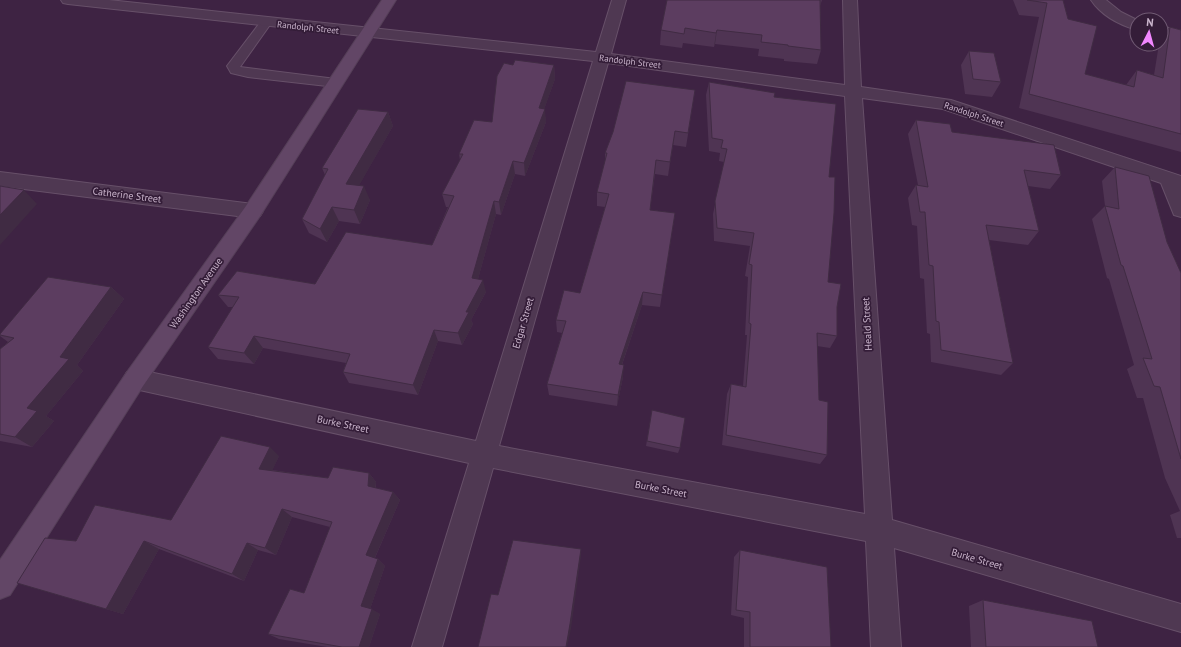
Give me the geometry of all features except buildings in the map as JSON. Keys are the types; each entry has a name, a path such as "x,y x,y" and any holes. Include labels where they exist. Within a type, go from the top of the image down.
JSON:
{"street":[{"name":"Randolph Street","path":"68,0 601,57 945,104 1174,181"},
{"name":"Washington Avenue","path":"0,585 135,379 253,211 389,0"},
{"name":"Edgar Street","path":"427,647 619,0"},
{"name":"Heald Street","path":"850,0 853,91 886,647"},
{"path":"1098,0 1101,4 1129,21"},
{"path":"1169,33 1181,36"},
{"name":"Catherine Street","path":"0,179 253,211"},
{"path":"1174,181 1181,210"},
{"name":"Burke Street","path":"135,379 484,455 879,530 1181,618"}],"lane":[{"path":"266,22 232,66 235,70 248,73 336,83"}]}
